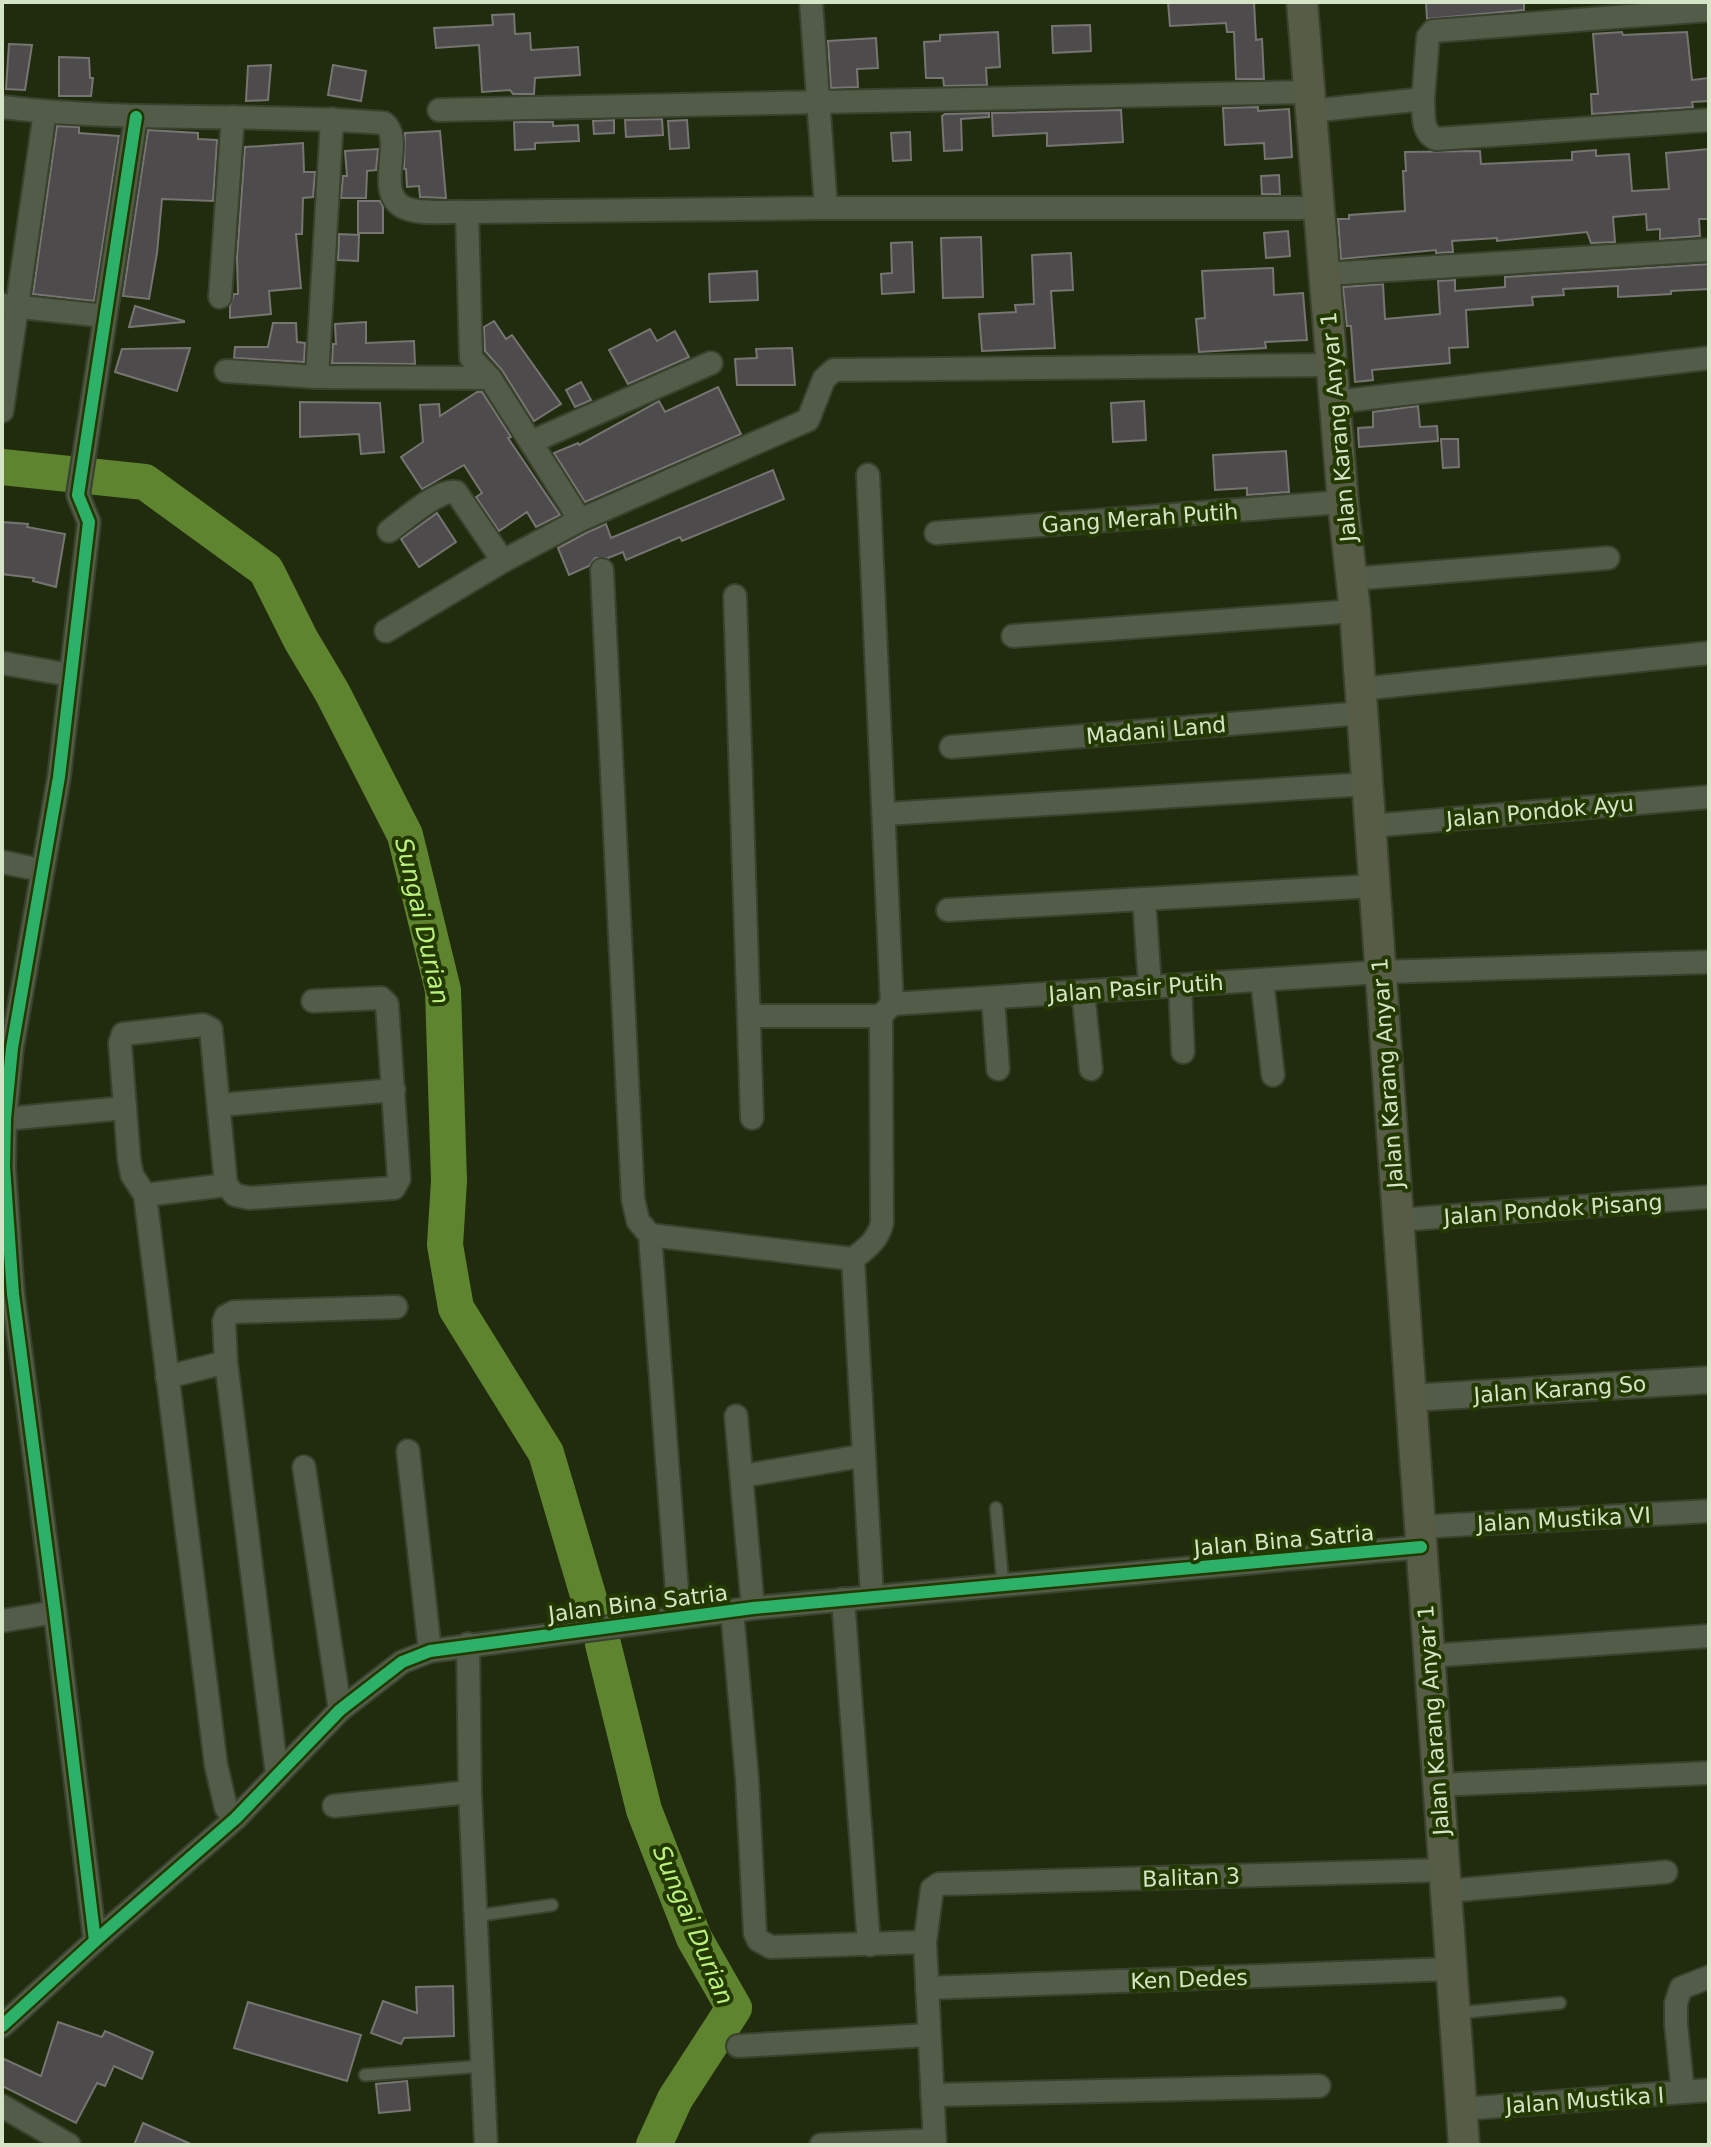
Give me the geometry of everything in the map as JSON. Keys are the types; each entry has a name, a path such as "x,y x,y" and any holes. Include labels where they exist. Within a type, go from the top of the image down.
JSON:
{"main road":[{"name":"Jalan Karang Anyar 1","path":"1302,2 1317,208 1355,611 1464,2145"}],"street":[{"path":"811,2 826,208"},
{"path":"1709,10 1433,31 1428,37 1423,99 1425,127 1436,139 1709,120"},
{"path":"439,110 820,100 1423,99"},
{"path":"2,107 136,117 332,119 384,123 391,132 390,190 396,203 410,210 1317,208"},
{"path":"2,411 10,306 45,112"},
{"path":"95,1941 55,1612 8,1295 3,1168 7,1049 59,777 89,522 78,495 136,117"},
{"path":"220,297 233,117"},
{"path":"317,377 332,119"},
{"path":"467,212 470,352 474,363 490,378 580,520"},
{"path":"1325,274 1709,250"},
{"path":"10,306 105,316"},
{"path":"1335,402 1709,358"},
{"path":"531,442 711,363"},
{"path":"386,631 503,561 580,520 808,420 824,379 834,370 1332,365"},
{"path":"226,371 317,377 490,378"},
{"path":"650,1235 853,1259 880,1233 886,1010 885,814 868,475"},
{"path":"389,531 439,495 456,492 503,561"},
{"name":"Gang Merah Putih","path":"936,533 1343,502"},
{"path":"1351,579 1608,558"},
{"path":"602,570 633,1199 638,1221 650,1235 679,1618"},
{"path":"735,596 752,1118"},
{"path":"1013,636 1355,611"},
{"name":"Madani Land","path":"951,747 1361,701 1709,653"},
{"path":"2,663 70,675"},
{"path":"885,814 1368,784"},
{"name":"Jalan Pondok Ayu","path":"1370,826 1709,797"},
{"path":"2,862 41,870"},
{"path":"948,910 1374,886"},
{"path":"1144,899 1150,987"},
{"name":"Jalan Pasir Putih","path":"749,1016 886,1010 993,998 1380,972 1709,962"},
{"path":"1262,980 1273,1075"},
{"path":"1180,985 1183,1052"},
{"path":"1083,992 1091,1069"},
{"path":"993,998 998,1069"},
{"path":"236,1818 226,1808 216,1765 145,1195 132,1175 120,1043 123,1034 203,1025 211,1029 226,1185 235,1195 249,1198 394,1188 399,1179 394,1090 384,1000 313,1001"},
{"path":"220,1105 394,1090"},
{"path":"5,1119 124,1108"},
{"path":"145,1195 226,1185"},
{"name":"Jalan Pondok Pisang","path":"1398,1220 1709,1197"},
{"path":"853,1259 872,1596"},
{"path":"277,1775 226,1362 224,1321 229,1313 396,1307"},
{"path":"167,1377 226,1362"},
{"name":"Jalan Karang So","path":"1410,1398 1709,1380"},
{"path":"736,1416 742,1476 747,1778 755,1933 758,1940 771,1947 925,1942 935,2142 821,2145"},
{"path":"408,1451 430,1651"},
{"path":"742,1476 862,1456"},
{"path":"304,1467 340,1710"},
{"name":"Jalan Mustika VI","path":"1420,1537 1709,1511"},
{"name":"Jalan Bina Satria","path":"2,2026 236,1818 340,1710 402,1662 430,1651 743,1610 1003,1585 1420,1537"},
{"path":"843,1599 869,1945"},
{"path":"2,1621 55,1612"},
{"path":"1428,1656 1709,1636"},
{"path":"468,1644 470,1792 486,2145"},
{"path":"1437,1785 1709,1773"},
{"path":"334,1806 470,1792"},
{"name":"Balitan 3","path":"925,1942 929,1897 932,1889 939,1884 1445,1881 1666,1872"},
{"name":"Ken Dedes","path":"927,1988 1451,1969"},
{"path":"1683,2092 1676,2003 1681,1988 1709,1977"},
{"path":"738,2046 929,2035"},
{"path":"932,2095 1319,2086"},
{"name":"Jalan Mustika I","path":"1461,2109 1709,2090"},
{"path":"2,2106 69,2145"}],"lane":[{"path":"996,1508 1003,1585"},
{"path":"475,1916 552,1905"},
{"path":"1456,2013 1560,2003"},
{"path":"365,2075 483,2066"}],"building":[{"path":"1168,2 1254,2 1256,40 1262,39 1264,79 1236,79 1234,32 1227,32 1226,23 1170,26"},
{"path":"1426,2 1524,2 1524,10 1427,19"},
{"path":"514,14 515,34 530,33 531,50 578,47 580,75 535,78 534,94 513,94 510,90 482,92 479,45 436,48 434,28 493,25 492,15"},
{"path":"1090,25 1091,51 1053,53 1052,26"},
{"path":"998,32 1000,67 986,68 987,85 944,86 943,78 926,78 924,42 940,41 940,35"},
{"path":"1622,32 1623,35 1687,32 1692,80 1709,78 1709,101 1692,102 1693,107 1592,114 1591,94 1598,94 1593,34"},
{"path":"876,38 878,68 857,69 858,87 831,88 828,41"},
{"path":"9,44 32,45 25,90 6,89"},
{"path":"59,57 89,58 90,78 93,78 91,96 59,96"},
{"path":"271,65 268,100 246,101 248,66"},
{"path":"333,65 366,71 361,101 328,95"},
{"path":"1258,107 1258,111 1289,109 1292,157 1265,159 1264,143 1225,145 1223,108"},
{"path":"1121,110 1123,142 1047,146 1047,133 993,136 992,113"},
{"path":"989,113 989,117 961,119 962,150 944,151 942,116"},
{"path":"662,119 663,135 626,137 625,120"},
{"path":"614,120 614,133 594,134 593,121"},
{"path":"687,120 689,148 670,149 668,121"},
{"path":"514,122 578,125 579,141 535,143 535,149 515,150"},
{"path":"57,126 79,127 79,133 119,136 94,301 33,294"},
{"path":"148,130 198,133 198,139 217,140 213,201 162,199 149,299 123,296"},
{"path":"440,131 446,198 420,197 419,186 407,187 405,133"},
{"path":"910,132 911,160 893,161 891,133"},
{"path":"303,143 304,172 315,172 313,197 303,198 302,234 296,234 301,288 269,291 271,314 230,318 234,294 238,294 237,258 245,147"},
{"path":"378,149 376,170 367,171 366,198 341,198 343,176 347,176 345,151"},
{"path":"1709,149 1709,219 1699,219 1700,236 1660,239 1660,229 1647,230 1646,214 1613,217 1615,242 1591,243 1587,232 1497,241 1497,238 1452,241 1453,252 1436,253 1436,250 1341,259 1338,219 1349,219 1349,215 1405,211 1405,152 1480,151 1481,164 1572,160 1572,152 1596,150 1596,156 1629,154 1632,191 1669,189 1666,153"},
{"path":"1279,175 1280,194 1262,194 1261,176"},
{"path":"358,201 380,201 383,207 383,233 358,233"},
{"path":"1288,231 1290,256 1266,258 1264,233"},
{"path":"339,234 359,235 358,261 338,260"},
{"path":"981,237 983,297 943,298 941,238"},
{"path":"912,242 914,292 882,294 881,274 892,273 891,243"},
{"path":"1071,253 1073,290 1051,291 1055,348 982,351 979,314 1016,312 1015,305 1034,304 1032,255"},
{"path":"1709,264 1709,289 1618,297 1618,286 1563,289 1564,295 1532,297 1533,305 1466,310 1468,347 1449,348 1450,363 1372,370 1373,380 1355,382 1351,326 1347,326 1343,287 1383,284 1385,319 1440,314 1438,281 1455,280 1455,291 1505,287 1505,277"},
{"path":"1273,268 1274,295 1303,293 1307,340 1265,342 1266,348 1199,352 1196,319 1205,318 1202,271"},
{"path":"757,271 758,300 710,302 709,274"},
{"path":"135,306 184,321 184,322 129,327"},
{"path":"494,321 506,339 512,335 561,404 534,421 502,370 485,351 484,327"},
{"path":"366,322 366,343 414,341 415,364 332,363 333,344 336,344 335,324"},
{"path":"273,323 296,323 297,342 305,343 304,362 234,358 235,347 268,347"},
{"path":"650,329 657,341 675,331 689,357 628,384 609,350"},
{"path":"190,348 177,391 115,372 122,349"},
{"path":"792,348 795,385 737,385 735,359 757,358 756,349"},
{"path":"581,382 591,400 575,407 566,390"},
{"path":"718,387 741,434 585,502 554,453 579,445 659,401 665,412"},
{"path":"477,392 482,392 511,437 508,438 560,515 536,527 527,512 499,531 476,497 482,493 464,465 422,489 401,457 423,442 420,405 439,404 440,416"},
{"path":"1144,401 1146,440 1113,442 1111,403"},
{"path":"300,402 380,403 384,452 361,454 359,434 300,437"},
{"path":"1418,406 1420,427 1437,426 1438,441 1359,447 1358,428 1373,427 1373,412"},
{"path":"1441,439 1458,439 1459,467 1443,468"},
{"path":"1286,451 1289,492 1247,495 1247,488 1215,490 1213,455"},
{"path":"773,470 784,499 682,541 680,537 626,560 623,552 608,558 595,558 589,566 569,575 558,548 586,533 606,524 611,538"},
{"path":"437,513 456,542 419,567 401,539"},
{"path":"2,522 28,524 27,527 65,534 56,587 33,581 34,578 2,574"},
{"path":"453,1986 454,2036 404,2038 401,2044 371,2033 383,2001 417,2013 416,1987"},
{"path":"248,2002 361,2035 347,2081 234,2048"},
{"path":"58,2022 102,2037 105,2031 153,2052 142,2079 114,2066 105,2086 97,2083 76,2123 2,2086 2,2058 41,2076"},
{"path":"407,2081 410,2110 379,2113 376,2084"},
{"path":"143,2123 193,2145 134,2145"}],"waterway":[{"name":"Sungai Durian","path":"2,467 145,482 266,570 301,640 332,692 405,835 443,990 449,1181 445,1245 456,1308 546,1453 593,1612"},
{"name":"Sungai Durian","path":"603,1644 644,1810 694,1938 734,2008 675,2099 654,2145"}],"cycle path":[{"path":"95,1941 13,1294 4,1167 5,1119 12,1048 59,777 89,522 78,495 136,117"},
{"path":"2,2026 236,1818 340,1710 402,1662 430,1651 753,1608 1421,1547"}]}
